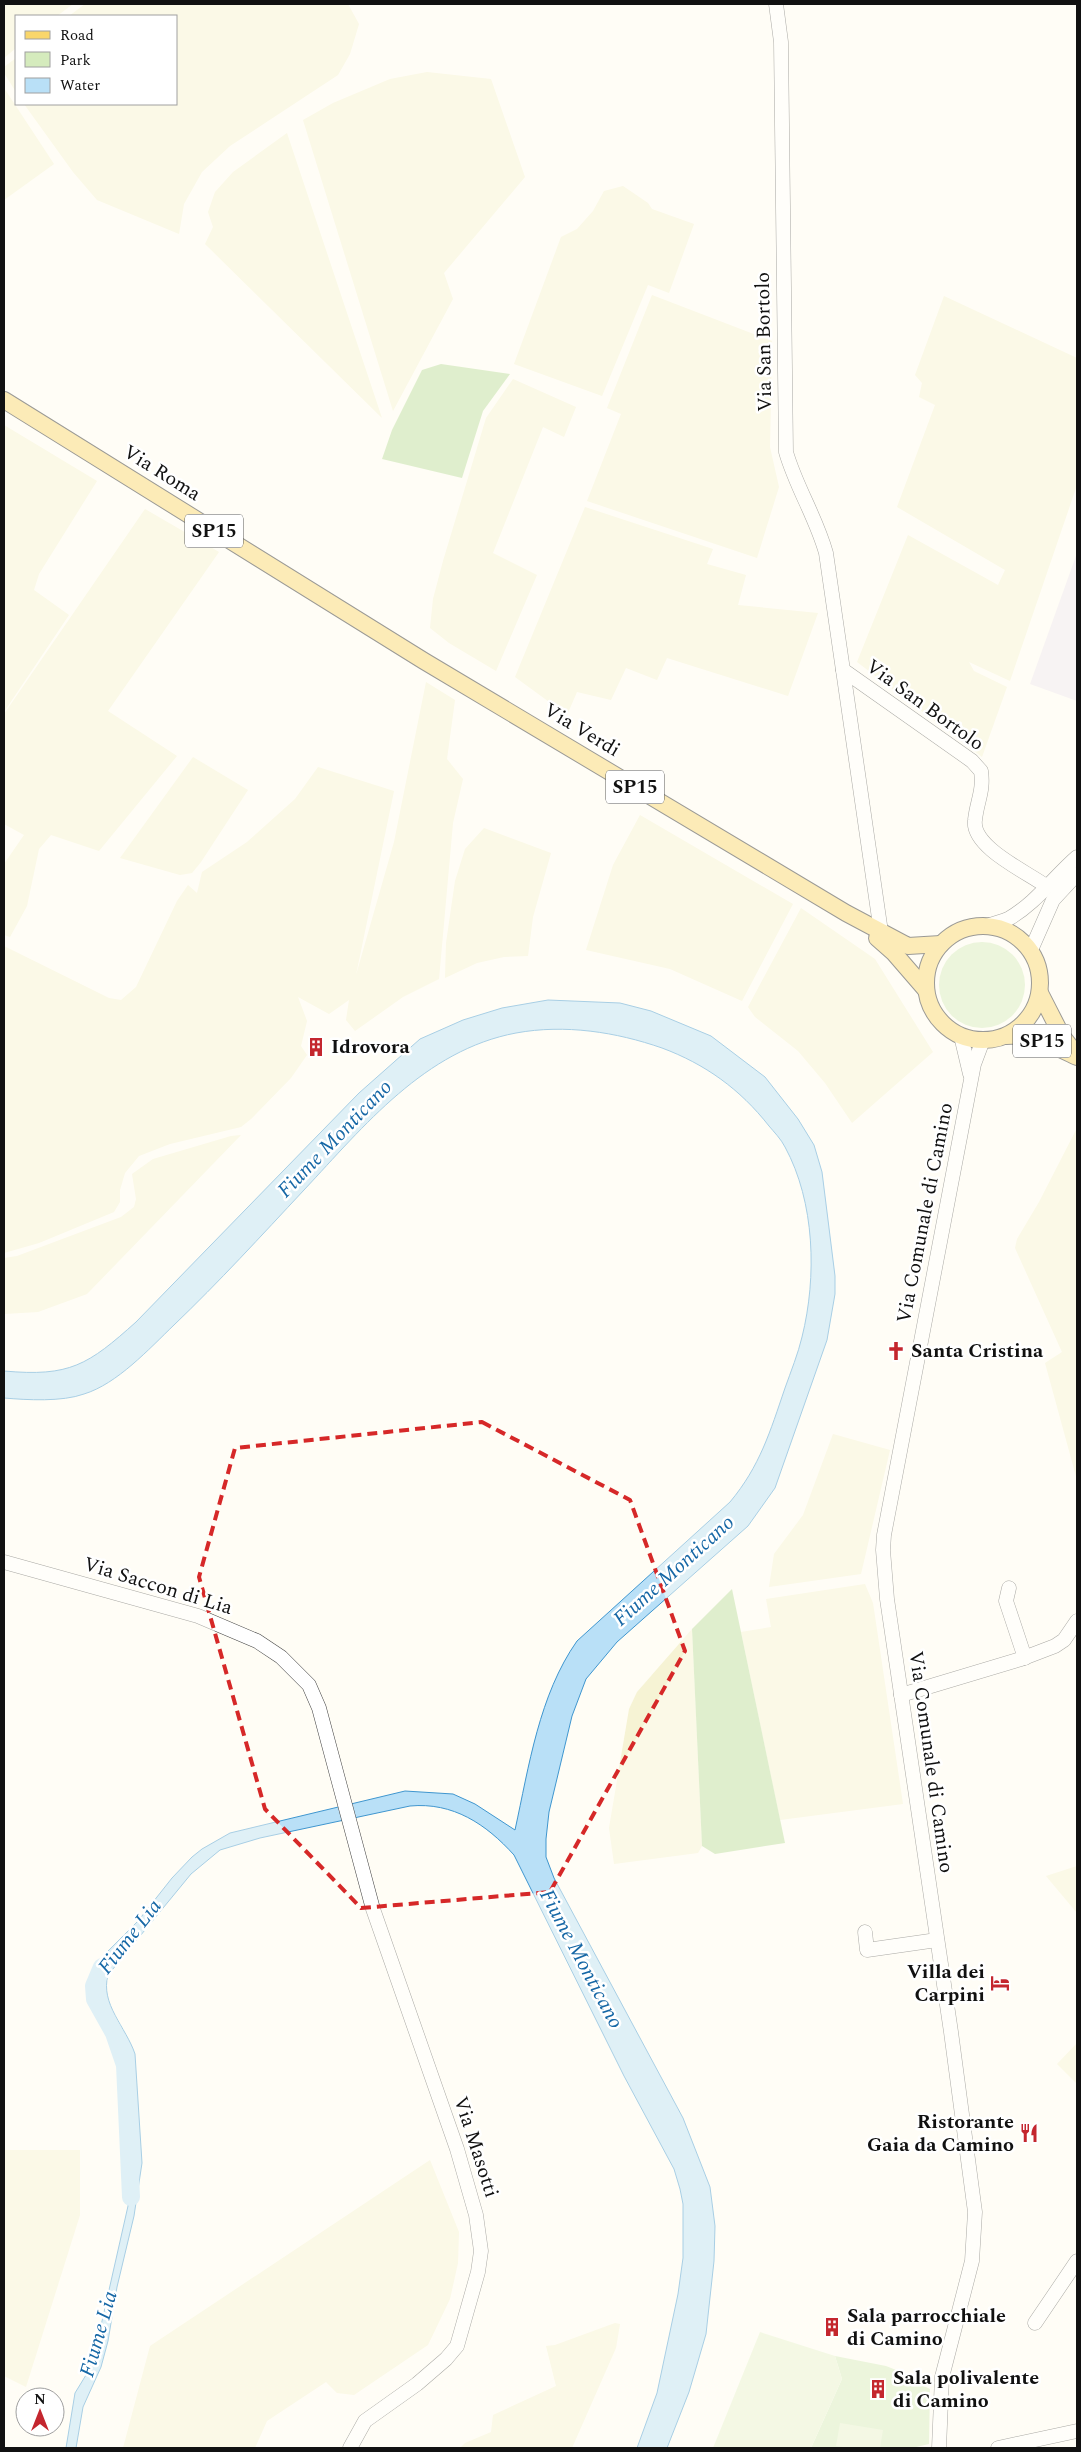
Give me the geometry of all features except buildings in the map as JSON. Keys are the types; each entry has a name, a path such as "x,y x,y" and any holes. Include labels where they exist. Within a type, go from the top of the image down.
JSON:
{"main road":[{"name":"Via Roma","path":"4,400 424,661"},
{"name":"Via Verdi","path":"424,661 846,913"},
{"name":"SP15","path":"846,913 908,946 923,947 941,944"},
{"name":"SP15","path":"846,913 894,953 926,990"},
{"name":"SP15","path":"1004,1036 1021,1026 1033,1011 1040,993 1041,978 1038,964 1031,950 1018,938 1003,929 986,926 969,927 954,934 941,944 932,958 926,974 926,990 930,1004 938,1018 948,1028 961,1036 983,1040 1020,1035 1033,1038 1077,1056"},
{"name":"SP15","path":"1040,993 1062,1036 1077,1056"}],"street":[{"name":"Via San Bortolo","path":"776,4 781,42 786,452 796,480 813,514 826,553 881,932"},
{"name":"Via San Bortolo","path":"843,670 972,761 981,771 982,793 974,823 978,835 990,850 1046,886"},
{"path":"986,926 1007,919 1034,900 1077,857"},
{"path":"1031,950 1053,900 1077,874"},
{"name":"Via Comunale di Camino","path":"961,1036 970,1065 971,1082"},
{"name":"Via Comunale di Camino","path":"939,2448 942,2377 972,2261 975,2229 973,2190 887,1599 883,1550 884,1535 971,1082 977,1053 983,1040"},
{"name":"Via Saccon di Lia","path":"4,1562 198,1616 257,1641 281,1657 309,1685 319,1708 350,1820"},
{"path":"1009,1588 1006,1601 1025,1658"},
{"path":"901,1695 1025,1658 1064,1640 1077,1621"},
{"name":"Via Masotti","path":"350,1820 373,1909 390,1963 457,2149 476,2215 481,2251 478,2272 457,2346 446,2359 417,2384 365,2421 350,2448"},
{"path":"865,1932 867,1950 937,1940"},
{"path":"1035,2323 1077,2261"},
{"path":"998,2448 1077,2431"}],"highlighted area":[{"path":"482,1422 630,1500 685,1651 550,1892 361,1908 265,1809 199,1577 235,1448"}],"shaded area":[{"path":"4,4 73,4 58,15 15,15 15,49 4,58"},
{"path":"85,4 348,4 359,24 350,54 338,75 230,146 202,172 184,204 179,234 97,200 73,172 25,105 178,105 178,15 70,15"},
{"path":"15,59 15,90 4,73 4,67"},
{"path":"427,72 491,79 525,177 444,273 453,299 393,411 303,120 333,103 390,79"},
{"path":"4,88 54,164 4,200"},
{"path":"287,133 382,418 205,244 213,227 208,212 215,192 233,172"},
{"path":"623,186 648,203 652,209 694,224 669,293 648,285 602,396 514,364 561,237 577,229 593,211 604,191"},
{"path":"652,295 772,341 770,447 779,487 757,558 587,501 621,414 607,408"},
{"path":"944,296 1077,358 1077,485 1010,681 969,662 974,671 1007,687 982,757 857,662 908,535 998,585 1005,570 897,507 935,405 919,397 922,383 915,375"},
{"path":"513,379 576,407 564,437 543,427 493,553 537,575 496,671 449,643 430,628 433,599 443,561 486,418"},
{"path":"4,425 97,481 39,574 34,590 69,615 4,712"},
{"path":"585,507 713,549 707,564 746,575 738,605 818,613 788,696 667,658 657,680 626,668 611,700 577,692 567,715 515,677"},
{"path":"145,509 219,552 108,711 177,756 99,851 51,835 39,849 27,906 10,937 4,935 4,864 24,835 4,824 4,714"},
{"path":"1077,553 1077,701 1030,684"},
{"path":"426,682 455,700 447,759 463,779 453,823 439,979 403,997 355,1031 346,1020 349,1000 329,1014 298,997 307,1021 301,1046 307,1055 291,1078 251,1119 241,1127 170,1144 139,1156 125,1173 120,1190 120,1202 114,1212 39,1243 4,1253 4,946 109,998 121,1000 136,987 177,901 188,885 197,893 202,872 247,842 295,799 318,767 394,791 356,975 394,842"},
{"path":"193,757 248,790 201,862 192,873 180,875 120,858"},
{"path":"640,815 793,904 742,1001 670,969 586,950 613,865"},
{"path":"484,828 551,853 533,917 528,956 504,957 477,963 445,978 446,943 455,881 465,849"},
{"path":"801,908 875,959 933,1052 852,1123 825,1083 798,1051 755,1017 748,1007"},
{"path":"1077,1128 1077,1480 1045,1363 1062,1352 1015,1248 1017,1239 1039,1202"},
{"path":"241,1135 87,1294 38,1312 4,1314 4,1258 17,1256 121,1217 134,1207 136,1199 132,1174 153,1159 231,1136"},
{"path":"833,1434 890,1450 861,1574 769,1587 774,1554 803,1515"},
{"path":"865,1584 873,1603 903,1804 780,1820 741,1632 771,1627 766,1599"},
{"path":"692,1629 702,1846 698,1853 614,1864 609,1828 629,1709 637,1692"},
{"path":"1077,1866 1077,1913 1046,1876"},
{"path":"1077,2043 1077,2084 1057,2064"},
{"path":"4,2150 80,2150 80,2215 26,2387 4,2376"},
{"path":"430,2160 459,2232 458,2263 450,2299 428,2345 354,2395 337,2393 326,2382 267,2421 255,2448 123,2448 150,2346"},
{"path":"615,2323 620,2324 616,2348 572,2448 460,2448 465,2443 491,2432 493,2415 556,2386 546,2346 555,2345"}],"green space":[{"path":"441,364 510,374 483,411 462,478 382,459 392,430 422,370"},
{"path":"974,942 990,942 999,945 1013,954 1022,968 1025,985 1022,1002 1013,1016 999,1025 990,1028 974,1028 958,1021 946,1009 939,993 939,977 946,961 958,949"},
{"path":"732,1589 785,1843 715,1854 702,1846 692,1629"},
{"path":"760,2332 835,2356 842,2379 811,2448 713,2448"},
{"path":"835,2356 886,2366 914,2377 912,2380 930,2389 929,2444 912,2448 811,2448 842,2379"},
{"path":"840,2423 883,2430 880,2448 836,2446"}],"water":[{"name":"Fiume Monticano","path":"548,1000 620,1003 651,1011 711,1036 765,1077 798,1119 814,1145 822,1172 835,1276 835,1294 827,1340 775,1488 748,1526 617,1642 586,1679 572,1716 549,1812 546,1857 554,1878 683,2118 710,2187 715,2226 714,2261 706,2334 689,2392 667,2448 637,2448 657,2393 678,2294 683,2258 683,2204 674,2169 624,2076 514,1855 492,1834 468,1817 440,1808 410,1806 260,1838 220,1850 191,1874 108,1975 106,1986 111,2006 135,2054 142,2163 134,2216 117,2287 108,2341 101,2367 83,2407 76,2448 66,2448 75,2393 86,2375 95,2352 128,2206 132,2159 130,2082 127,2065 122,2044 98,1999 93,1978 107,1952 138,1921 172,1878 192,1857 230,1833 405,1791 453,1794 475,1804 515,1830 531,1756 544,1708 553,1684 577,1641 730,1502 757,1462 769,1434 796,1356 807,1314 811,1265 808,1215 795,1168 782,1141 746,1100 707,1070 678,1054 662,1048 609,1034 553,1029 516,1033 483,1042 453,1056 425,1073 398,1094 373,1117 191,1309 143,1355 108,1382 75,1397 34,1400 4,1398 4,1371 46,1372 62,1369 77,1365 104,1349 136,1322 359,1093 420,1039 463,1020 502,1008"}],"waterway":[{"name":"Fiume Lia","path":"102,1967 94,1986 95,1999 114,2033 125,2065 131,2197"}],"place":[{"name":"Idrovora","path":"316,1047"},
{"name":"Santa Cristina","path":"896,1351"},
{"name":"Villa dei Carpini","path":"1000,1983"},
{"name":"Ristorante Gaia da Camino","path":"1029,2133"},
{"name":"Sala parrocchiale di Camino","path":"832,2327"},
{"name":"Sala polivalente di Camino","path":"878,2389"}]}
